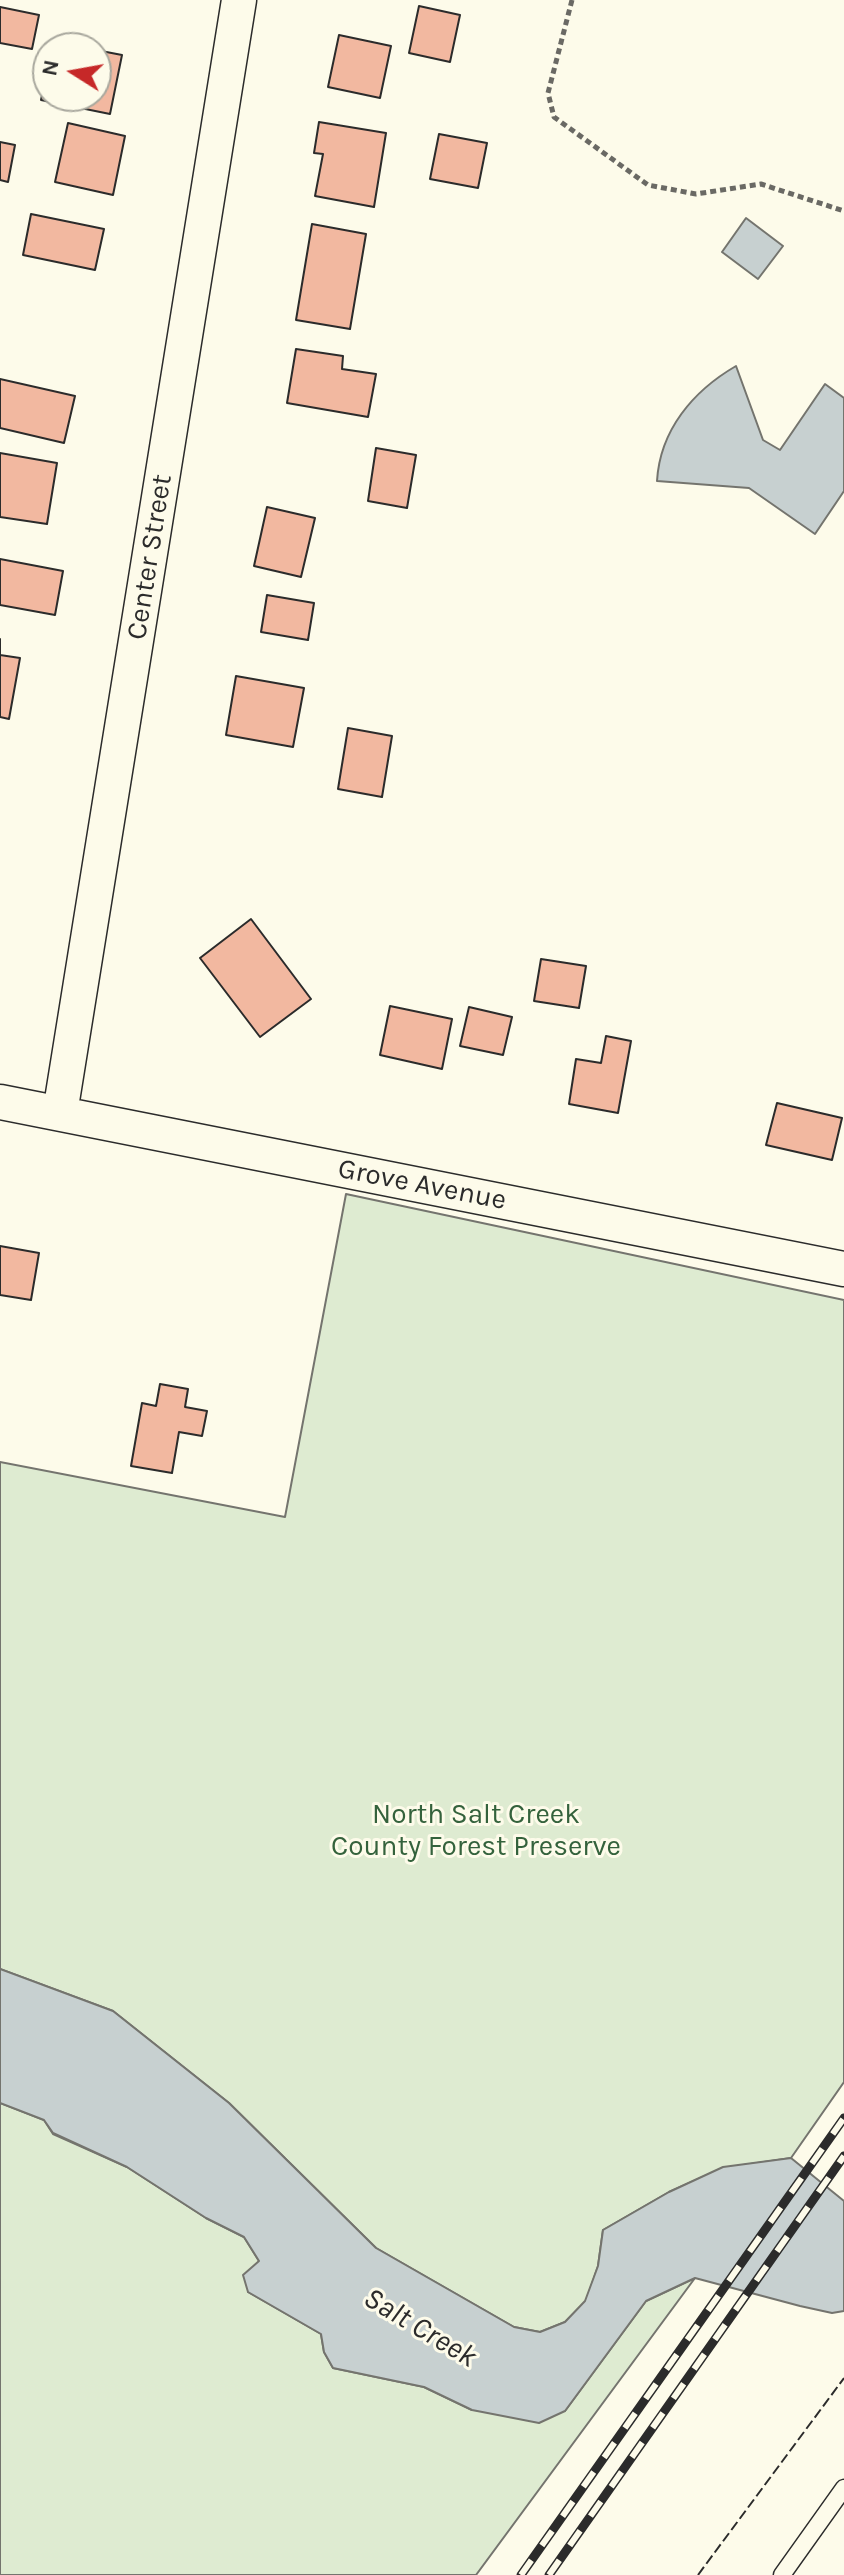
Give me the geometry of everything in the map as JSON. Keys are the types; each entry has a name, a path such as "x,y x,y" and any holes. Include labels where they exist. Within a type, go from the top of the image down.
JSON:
{"street":[{"name":"Center Street","path":"60,1113 239,0"},
{"name":"Grove Avenue","path":"0,1102 844,1269"}],"lane":[{"path":"782,2575 844,2488"}],"path":[{"path":"572,0 548,93 554,117 648,185 696,194 761,184 844,211"}],"green space":[{"name":"North Salt Creek County Forest Preserve","path":"346,1194 844,1300 844,2082 791,2158 723,2168 669,2192 603,2230 598,2266 586,2301 565,2322 540,2332 514,2327 376,2248 229,2103 113,2011 0,1969 0,1462 285,1517"},
{"path":"0,2103 44,2120 53,2134 127,2167 206,2218 244,2237 259,2261 248,2292 321,2334 324,2352 333,2368 424,2387 472,2410 565,2411 646,2301 695,2278 476,2575 0,2575"}],"water":[{"path":"746,218 783,246 758,279 722,252"},
{"path":"736,366 763,440 780,450 825,384 844,398 844,491 815,534 749,488 657,481 665,445 682,414 706,387"},
{"name":"Salt Creek","path":"0,1969 113,2011 229,2103 376,2248 514,2327 540,2332 565,2322 585,2301 598,2266 603,2230 669,2192 723,2167 791,2158 844,2201 844,2311 832,2313 800,2306 695,2278 646,2301 565,2411 539,2423 472,2410 424,2387 333,2368 324,2352 321,2334 248,2292 243,2275 259,2261 244,2237 206,2218 127,2167 53,2133 44,2120 0,2103"}],"building":[{"path":"419,6 460,15 450,62 409,53"},
{"path":"0,7 39,15 36,32 32,32 32,49 0,43"},
{"path":"339,35 391,46 380,98 328,87"},
{"path":"112,53 122,55 112,104"},
{"path":"319,122 386,133 374,207 315,196 323,154 314,153"},
{"path":"68,123 125,136 113,195 55,182"},
{"path":"439,134 487,143 478,188 430,179"},
{"path":"0,142 15,145 8,182 0,180"},
{"path":"31,214 104,229 95,270 23,255"},
{"path":"312,224 366,234 350,329 296,320"},
{"path":"296,349 343,356 342,369 376,374 368,417 287,403"},
{"path":"0,379 75,396 64,443 0,428"},
{"path":"376,448 416,455 407,508 368,501"},
{"path":"0,453 57,463 47,524 0,517"},
{"path":"267,507 315,518 301,577 254,566"},
{"path":"0,559 63,571 55,615 0,605"},
{"path":"267,595 314,603 308,640 261,632"},
{"path":"0,655 20,658 9,719 0,717"},
{"path":"236,676 304,688 293,747 226,735"},
{"path":"348,728 392,736 382,797 338,789"},
{"path":"251,919 311,999 260,1037 200,958"},
{"path":"541,959 586,966 579,1008 534,1001"},
{"path":"390,1006 452,1019 442,1069 380,1055"},
{"path":"469,1007 512,1017 503,1055 460,1046"},
{"path":"606,1036 631,1041 618,1113 569,1104 576,1059 601,1063"},
{"path":"777,1103 842,1118 832,1160 766,1145"},
{"path":"0,1246 39,1253 31,1300 0,1295"},
{"path":"160,1384 188,1389 185,1407 207,1411 202,1436 179,1432 172,1473 131,1466 142,1403 156,1406"}],"railway":[{"path":"521,2575 844,2118"},
{"path":"549,2575 844,2156"}],"fence":[{"path":"698,2575 844,2378"}]}
